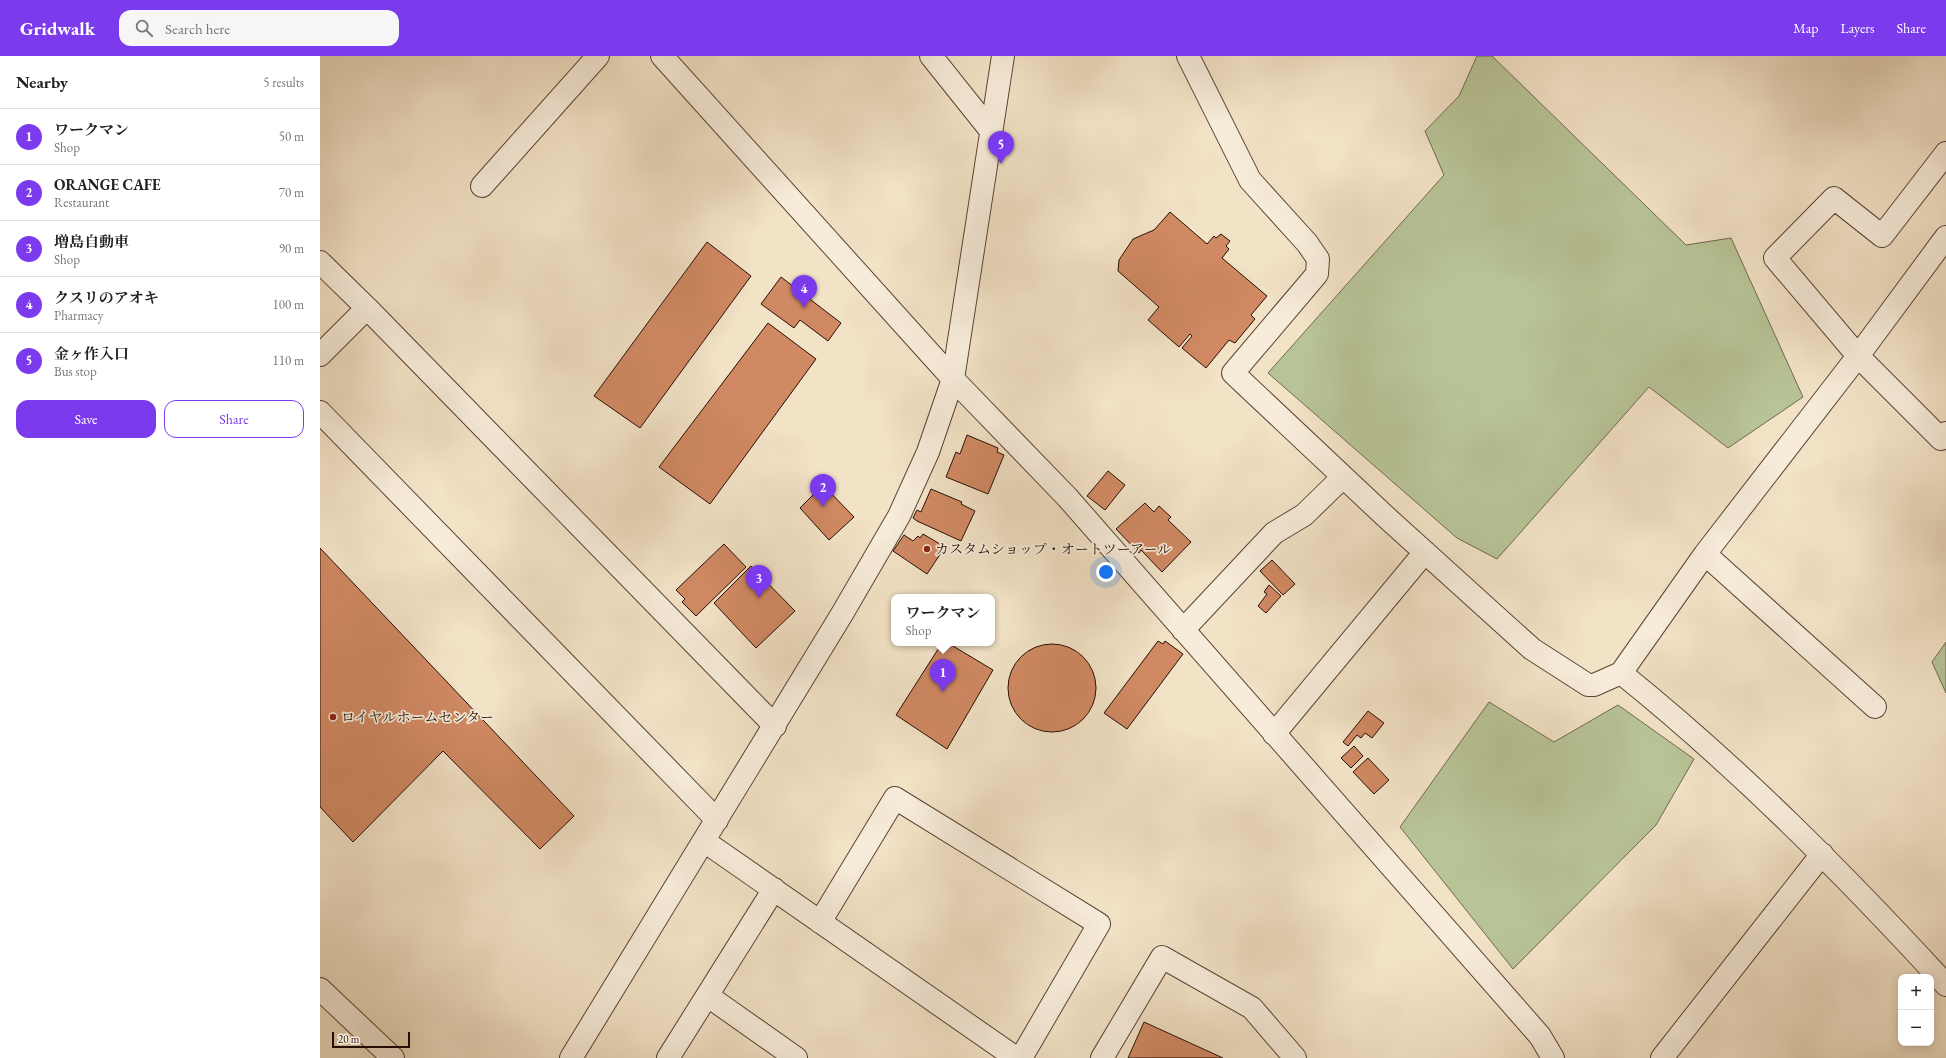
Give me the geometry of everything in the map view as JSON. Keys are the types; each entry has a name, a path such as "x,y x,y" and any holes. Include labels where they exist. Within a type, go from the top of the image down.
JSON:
{"street":[{"path":"482,186 598,56"},
{"path":"662,56 953,379 1067,497 1540,1036 1553,1058"},
{"path":"931,56 992,131"},
{"path":"570,1058 775,726 899,516 928,452 953,379 992,131 1002,56"},
{"path":"1188,56 1250,180 1307,243 1318,259 1317,274 1233,373 1343,477 1532,649 1588,685 1594,685 1621,672 1705,554 1858,356 1946,237"},
{"path":"1946,153 1882,236 1834,198 1775,258 1858,356 1941,439 1946,433"},
{"path":"320,262 367,308 775,726"},
{"path":"320,355 367,308"},
{"path":"320,412 717,820"},
{"path":"1183,630 1274,533 1304,515 1343,477"},
{"path":"1274,734 1425,552"},
{"path":"1705,554 1875,706"},
{"path":"1621,672 1666,708 1822,854 1946,986"},
{"path":"820,922 895,798 1099,924 1021,1058"},
{"path":"704,841 1016,1058"},
{"path":"1662,1058 1822,854"},
{"path":"668,1058 774,889"},
{"path":"1102,1058 1162,957 1252,1008 1295,1058"},
{"path":"320,989 392,1058"},
{"path":"708,996 796,1058"},
{"path":"1534,1058 1540,1036"}],"green space":[{"path":"1477,56 1492,56 1686,245 1731,238 1803,397 1728,448 1649,387 1497,559 1457,538 1268,373 1444,175 1425,131 1459,96"},
{"path":"1946,642 1946,693 1932,662"},
{"path":"1489,702 1554,742 1618,705 1694,759 1656,825 1513,969 1400,827"}],"building":[{"path":"1170,212 1207,244 1214,236 1216,238 1221,234 1230,241 1226,246 1229,249 1222,258 1267,296 1251,315 1255,319 1235,343 1229,340 1206,368 1182,348 1192,336 1190,334 1179,347 1148,320 1159,307 1118,271 1119,260 1133,239 1154,230"},
{"path":"707,242 751,276 640,428 594,396"},
{"path":"781,277 841,323 828,341 800,320 794,328 761,304"},
{"path":"768,323 816,359 710,504 659,467"},
{"path":"967,435 998,448 997,452 1004,455 988,494 946,477 956,452 960,454"},
{"path":"1108,471 1125,485 1105,510 1087,496"},
{"path":"823,485 854,517 829,540 800,508"},
{"path":"931,489 962,502 961,504 975,511 961,541 913,518 917,510 921,512"},
{"path":"1145,503 1154,512 1159,506 1171,517 1168,520 1191,542 1162,572 1141,550 1139,553 1116,529"},
{"path":"923,534 945,547 927,574 893,551 904,535 913,541 918,536 920,538"},
{"path":"724,544 746,567 696,616 682,602 685,599 676,590"},
{"path":"320,548 574,816 540,849 443,751 353,842 320,807"},
{"path":"1272,560 1295,584 1283,595 1260,571"},
{"path":"751,566 795,611 756,648 714,603"},
{"path":"1269,585 1281,596 1266,613 1258,606 1267,594 1264,592"},
{"path":"1158,641 1163,644 1165,641 1183,654 1127,729 1104,713"},
{"path":"1043,644 1061,644 1077,651 1089,663 1096,679 1096,697 1089,713 1077,725 1061,732 1043,732 1027,725 1015,713 1008,697 1008,679 1015,663 1027,651"},
{"path":"940,646 953,646 993,670 947,749 896,715"},
{"path":"1368,711 1384,723 1372,738 1365,733 1361,738 1357,735 1348,746 1343,742"},
{"path":"1354,746 1363,756 1351,768 1341,758"},
{"path":"1368,758 1389,780 1374,794 1353,772"},
{"path":"1144,1022 1223,1058 1128,1058"}],"place":[{"name":"金ヶ作入口","path":"1001,164"},
{"name":"クスリのアオキ","path":"804,308"},
{"name":"ORANGE CAFE","path":"823,507"},
{"name":"カスタムショップ・オートツーアール","path":"927,549"},
{"name":"増島自動車","path":"759,598"},
{"name":"ワークマン","path":"943,692"},
{"name":"ロイヤルホームセンター","path":"333,717"}]}
